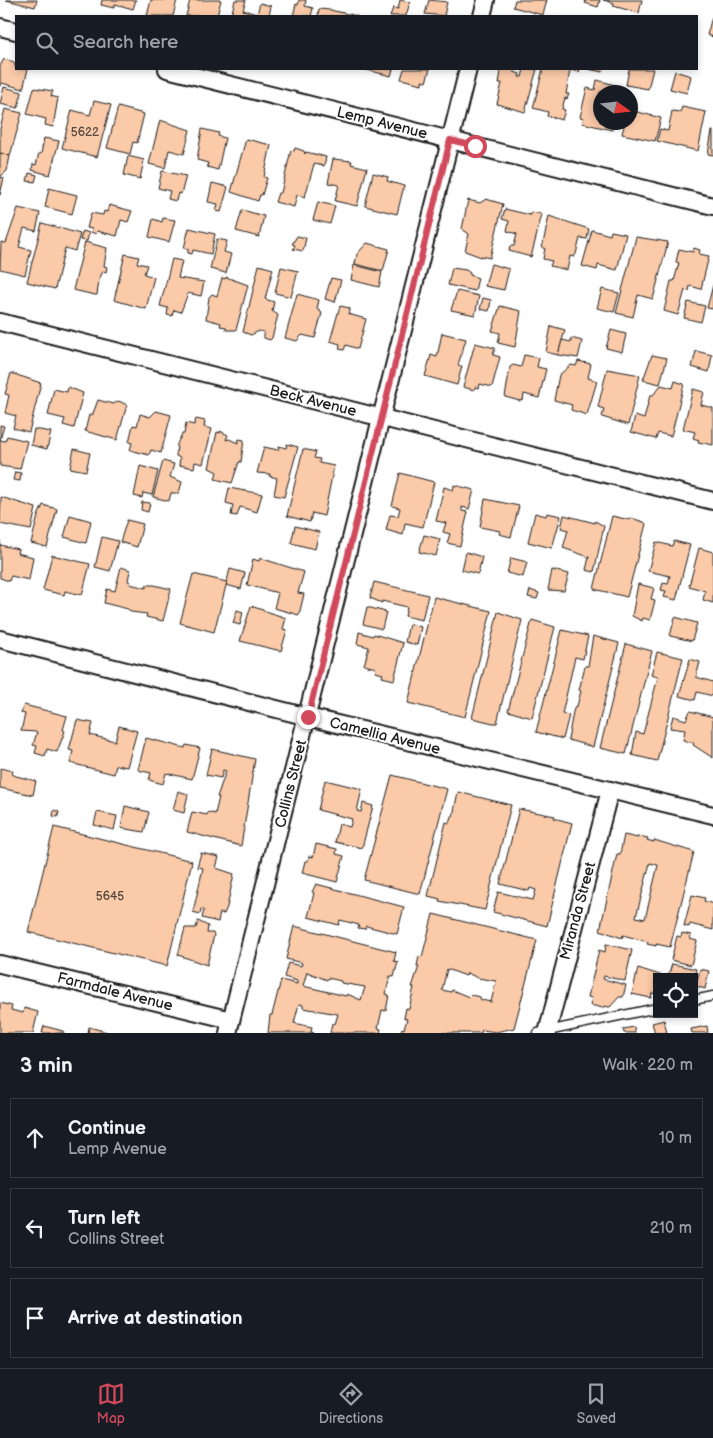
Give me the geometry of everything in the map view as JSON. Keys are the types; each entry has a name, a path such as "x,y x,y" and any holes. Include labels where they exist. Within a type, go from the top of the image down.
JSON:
{"street":[{"path":"482,15 486,0"},
{"path":"0,26 15,31"},
{"name":"Lemp Avenue","path":"171,70 713,206"},
{"name":"Collins Street","path":"229,1027 308,717 468,70"},
{"name":"Beck Avenue","path":"0,322 713,501"},
{"name":"Camellia Avenue","path":"0,639 308,717 713,815"},
{"name":"Miranda Street","path":"544,1032 610,790"},
{"name":"Farmdale Avenue","path":"0,964 229,1027"}],"lane":[{"path":"698,999 713,996"},
{"path":"544,1032 653,1009"}],"building":[{"path":"6,0 37,0 35,7"},
{"path":"102,0 136,0 133,9 115,4 114,8 101,5"},
{"path":"151,0 177,0 173,15 147,15"},
{"path":"190,0 221,0 217,15 186,15"},
{"path":"235,0 246,0 243,10 257,14 260,3 271,6 269,15 231,15"},
{"path":"299,0 306,0 305,6 313,8 311,15 293,15 296,4 298,5"},
{"path":"400,0 410,2 406,15 390,15 393,8 398,9"},
{"path":"429,0 447,2 444,15 425,14"},
{"path":"515,0 547,0 543,15 513,7"},
{"path":"586,0 600,0 598,7 585,3"},
{"path":"603,0 642,0 639,13 613,6 614,3"},
{"path":"319,9 352,15 318,15"},
{"path":"713,17 713,37 707,35"},
{"path":"4,59 14,62 15,70 28,70 23,89 2,83 0,86 0,66"},
{"path":"367,70 393,70 391,76"},
{"path":"404,70 430,70 426,82 422,81 422,84 401,79"},
{"path":"499,70 515,70 514,72 520,74 519,77 522,77 524,70 537,70 525,112 497,104 502,83 499,83 501,72"},
{"path":"543,70 570,70 566,94 569,94 567,99 565,98 562,109 565,110 562,120 547,116 548,112 533,108"},
{"path":"629,70 653,70 648,89 638,87 638,85 626,85"},
{"path":"675,71 691,76 687,93 670,89"},
{"path":"597,80 615,85 596,85"},
{"path":"4,87 22,92 18,108 0,104"},
{"path":"34,88 53,91 51,96 58,98 53,127 45,125 46,119 27,114"},
{"path":"587,88 593,90 593,126 582,123 584,118 580,117"},
{"path":"94,101 111,105 97,157 62,148 72,110 90,115"},
{"path":"118,107 144,114 137,143 133,142 130,154 107,148"},
{"path":"682,107 706,112 698,151 657,141 660,129 668,131 672,111 680,112"},
{"path":"5,109 22,113 10,156 0,153 0,129"},
{"path":"638,112 661,118 655,141 622,134 623,130 638,130"},
{"path":"160,120 190,130 184,154 169,150 165,168 149,164"},
{"path":"202,129 219,133 218,136 225,138 218,170 207,167 208,163 197,160"},
{"path":"713,131 713,155 708,154"},
{"path":"44,138 59,141 50,175 32,170 33,164 36,165 39,153 41,154"},
{"path":"246,139 271,145 264,177 267,178 262,195 260,195 258,201 231,192"},
{"path":"295,148 304,151 305,154 306,152 326,157 324,166 314,164 305,197 297,195 294,207 275,202 278,193 281,193 291,150 294,151"},
{"path":"0,153 10,156 7,171 0,177"},
{"path":"128,156 144,160 140,179 124,175"},
{"path":"333,159 352,161 351,164 367,168 357,206 335,201 339,185 328,183"},
{"path":"162,171 186,176 181,194 178,193 176,201 168,199 170,191 158,188"},
{"path":"29,173 37,175 35,182 27,181"},
{"path":"373,173 388,177 387,181 404,186 397,214 365,206"},
{"path":"0,177 4,178 0,195"},
{"path":"212,183 228,187 221,212 216,211 218,204 208,202"},
{"path":"49,188 77,195 72,214 45,207"},
{"path":"486,199 503,204 490,258 465,251 469,234 462,229 468,200 480,203"},
{"path":"318,202 335,206 330,224 313,220"},
{"path":"109,205 132,211 128,222 121,220 117,236 97,231 96,234 91,232 92,229 87,228 91,213 103,215 104,211 107,212"},
{"path":"18,208 40,213 36,231 24,228 19,247 31,250 25,275 0,269 1,242 6,243"},
{"path":"505,209 530,215 531,212 542,214 531,257 509,251 510,246 514,246 517,234 507,231 509,221 502,219"},
{"path":"242,210 264,216 259,237 236,231"},
{"path":"549,216 589,229 587,239 580,238 576,254 574,257 570,256 567,270 550,266 552,261 543,259 545,248 542,248"},
{"path":"163,218 175,220 169,242 149,237 153,219 162,222"},
{"path":"42,223 80,234 75,251 65,248 55,289 27,282"},
{"path":"189,228 215,234 211,254 193,250 192,254 188,253 188,249 184,248"},
{"path":"592,230 610,235 611,231 626,234 617,270 598,265 597,270 582,266"},
{"path":"83,231 89,233 87,241 80,240"},
{"path":"297,236 306,238 303,251 293,249 295,245 292,244"},
{"path":"636,237 668,242 653,299 638,295 633,317 616,313"},
{"path":"217,239 227,241 224,252 231,254 226,273 210,269"},
{"path":"85,242 107,248 104,266 107,267 106,272 103,271 99,280 97,295 73,290"},
{"path":"367,243 389,249 383,271 355,264 357,254"},
{"path":"694,248 700,250 699,254 709,256 701,289 690,286 689,291 685,290 678,315 664,311 671,281 674,281 679,263 676,262 679,249 693,252"},
{"path":"125,254 139,257 137,263 147,265 144,274 154,277 146,309 114,300"},
{"path":"172,259 182,261 178,278 204,282 201,296 188,293 181,312 174,310 172,316 167,315 168,308 160,306"},
{"path":"491,264 509,269 504,290 485,286"},
{"path":"259,265 273,269 265,299 274,302 272,311 278,315 270,340 264,338 264,332 259,331 251,335 243,332"},
{"path":"354,265 382,272 379,287 351,280"},
{"path":"281,267 298,271 291,297 275,293"},
{"path":"452,268 466,270 470,275 478,278 475,291 448,285"},
{"path":"226,277 248,285 236,330 226,330 226,327 220,326 221,323 206,319 209,297 212,294 217,296 222,278 225,279"},
{"path":"331,278 341,280 335,302 325,299"},
{"path":"713,285 713,309 707,308"},
{"path":"602,289 619,293 614,312 597,308"},
{"path":"457,291 479,296 475,315 451,310"},
{"path":"297,294 319,300 317,309 322,313 315,338 302,335 297,341 285,338"},
{"path":"483,298 491,300 489,311 480,309"},
{"path":"688,302 705,306 701,322 684,318"},
{"path":"340,306 350,308 348,314 366,319 358,349 346,345 344,350 339,349 340,344 330,341"},
{"path":"500,306 521,311 515,347 498,343 500,333 492,331"},
{"path":"551,326 565,330 558,355 546,352"},
{"path":"611,330 626,334 622,352 606,348"},
{"path":"442,333 466,339 458,365 462,366 457,385 425,376 431,355 437,357"},
{"path":"571,338 582,341 578,358 558,355 562,340 571,342"},
{"path":"475,343 495,348 493,355 500,357 492,387 480,384 479,388 475,387 474,390 463,387"},
{"path":"696,351 712,355 709,372 692,367"},
{"path":"524,355 539,358 537,367 546,369 539,398 524,394 523,400 520,401 505,397 510,367 513,365 521,367"},
{"path":"652,355 667,358 660,384 643,380"},
{"path":"578,361 591,364 588,378 597,381 587,415 571,410 572,405 554,400 559,375 571,365 576,366"},
{"path":"607,369 640,375 628,425 602,417 604,409 598,407"},
{"path":"11,373 41,383 29,432 13,428 16,416 5,413 9,395 5,394"},
{"path":"675,381 684,384 671,436 658,433 656,439 631,432 635,416 644,419 650,395 653,395 661,385 673,388"},
{"path":"68,387 83,393 74,428 63,425 65,419 48,415 54,389 67,392"},
{"path":"693,389 704,392 701,405 713,408 713,445 698,442 699,440 693,438 695,432 683,429"},
{"path":"98,400 113,404 119,401 127,405 117,440 85,431 89,415 92,416"},
{"path":"156,411 171,415 161,453 151,450 149,455 130,450 132,443 129,442 133,425 137,426 140,414 150,417"},
{"path":"196,419 205,421 204,427 212,429 203,464 195,462 194,468 179,465 180,458 176,456 177,444 182,434 184,434 186,423 194,425"},
{"path":"0,425 4,426 0,440"},
{"path":"34,429 51,432 47,449 31,445"},
{"path":"220,431 228,435 226,440 229,439 238,443 239,439 244,440 241,462 239,462 232,483 215,479 217,472 209,468 217,432 220,433"},
{"path":"7,436 27,441 20,469 0,466 0,440 5,441"},
{"path":"287,444 298,447 284,497 274,495 277,478 269,476 270,474 257,473 264,447 278,450 279,446 286,448"},
{"path":"74,449 90,453 86,471 70,468"},
{"path":"303,449 316,452 314,458 320,459 319,463 334,466 324,516 312,513 310,522 287,516"},
{"path":"163,461 174,464 170,477 182,482 179,493 171,493 169,501 153,497"},
{"path":"140,466 158,471 152,495 143,493 142,498 134,496"},
{"path":"15,472 21,473 20,481 13,480"},
{"path":"400,473 434,482 423,527 405,523 403,535 386,530 390,515 398,516 400,508 392,506"},
{"path":"454,485 474,490 469,509 462,507 462,511 468,512 460,546 447,543 450,534 443,532 446,523 436,521 444,487 453,490"},
{"path":"229,488 262,494 257,512 240,507 237,516 231,515 233,505 226,503"},
{"path":"1,497 36,508 31,530 0,524"},
{"path":"485,499 519,506 511,537 499,534 500,531 480,527"},
{"path":"142,502 150,503 148,512 141,510"},
{"path":"43,505 57,509 47,547 31,543"},
{"path":"535,513 546,516 547,513 561,516 552,548 528,542"},
{"path":"70,515 91,521 86,543 64,537"},
{"path":"564,515 595,523 595,521 604,526 594,572 586,570 589,557 563,548 568,530 561,528"},
{"path":"612,516 630,520 631,518 646,524 627,597 594,589"},
{"path":"127,520 143,524 137,547 120,542"},
{"path":"295,526 319,532 315,549 291,543"},
{"path":"424,535 440,539 436,556 419,552"},
{"path":"102,537 118,541 110,571 95,567"},
{"path":"674,541 690,545 676,600 664,597 666,591 661,590 663,583 668,584 670,576 648,571 656,542 672,546"},
{"path":"0,545 18,549 17,553 33,557 29,580 11,576 9,581 0,578"},
{"path":"699,548 713,552 713,603 703,600 705,591 689,586"},
{"path":"466,552 482,557 478,574 462,570"},
{"path":"52,555 90,564 82,595 65,591 64,595 43,590"},
{"path":"260,558 304,572 298,593 304,594 299,615 274,608 278,593 247,585 253,559 259,561"},
{"path":"511,558 527,562 523,577 507,573"},
{"path":"121,567 130,570 128,581 131,582 130,584 146,588 147,585 154,585 171,589 163,621 146,617 147,614 131,612 128,609 104,603 107,589 115,591"},
{"path":"230,569 245,573 241,589 226,585"},
{"path":"552,570 569,574 564,591 548,590"},
{"path":"193,574 227,582 214,632 180,623"},
{"path":"374,582 428,595 422,620 405,616 407,607 382,601 382,603 370,598"},
{"path":"638,584 654,588 651,599 655,600 650,620 643,618 642,621 632,616"},
{"path":"530,590 539,593 537,599 528,597"},
{"path":"434,597 491,611 465,717 408,703"},
{"path":"251,606 286,618 283,629 287,630 281,651 240,641"},
{"path":"367,607 386,612 382,629 363,624"},
{"path":"237,610 243,612 240,625 233,623"},
{"path":"498,612 522,620 497,723 493,723 472,718"},
{"path":"675,617 697,623 692,641 670,636"},
{"path":"532,620 555,627 532,718 508,711"},
{"path":"409,624 421,627 417,645 405,642"},
{"path":"562,630 588,636 583,659 575,657 562,714 569,715 563,739 536,732"},
{"path":"359,632 373,636 374,634 403,643 394,680 382,677 383,674 375,672 376,668 364,665 369,647 357,644"},
{"path":"593,636 619,643 593,747 568,740 573,712 575,706 577,706 581,691 579,690 585,666 588,666"},
{"path":"626,644 652,651 626,754 600,748"},
{"path":"657,652 683,658 657,761 632,755 636,732 643,734 658,677 651,675"},
{"path":"690,659 700,662 696,677 713,682 713,696 697,692 695,700 679,696"},
{"path":"24,705 67,716 63,730 65,731 57,752 47,749 45,756 35,753 37,746 33,745 37,732 21,731 25,714 21,713"},
{"path":"690,711 713,717 713,758 693,745 694,743 683,740 685,730 670,728 673,716 686,720"},
{"path":"77,720 93,723 90,735 115,741 119,726 137,731 127,767 116,765 114,774 70,763 73,751 69,750"},
{"path":"146,738 185,748 186,745 200,748 192,779 166,773 163,784 149,780 151,773 138,770"},
{"path":"212,749 255,759 241,846 187,832 192,812 207,815 208,812 215,814 219,797 217,797 226,771 223,770 221,778 206,775"},
{"path":"0,768 13,771 12,774 16,776 36,781 33,795 0,788"},
{"path":"392,775 447,789 420,894 364,880"},
{"path":"325,780 362,789 357,811 361,812 363,803 373,806 362,848 335,842 339,824 350,827 352,819 318,810"},
{"path":"178,791 188,794 184,813 173,810"},
{"path":"458,792 511,805 485,910 439,901 440,899 428,896 446,822 449,823 451,816 453,816"},
{"path":"125,806 149,812 144,832 121,828"},
{"path":"519,809 555,816 554,818 572,823 547,926 493,912 498,892 533,900 536,890 530,888 529,891 500,884"},
{"path":"54,810 59,812 58,817 53,816"},
{"path":"97,812 117,816 114,830 94,825"},
{"path":"54,827 192,861 167,966 28,932"},
{"path":"624,835 648,838 647,840 654,842 654,840 694,852 670,947 647,944 648,942 623,935 622,938 600,930 617,854 620,854","holes":["650,863 658,865 645,919 636,917"]},
{"path":"316,844 337,849 336,854 344,856 337,882 302,873 305,861 308,861 309,856 313,857"},
{"path":"201,853 219,857 216,868 234,874 227,907 224,914 220,913 218,922 202,918 204,910 201,909 200,914 193,912 203,868 197,867"},
{"path":"316,884 404,907 397,934 366,926 365,929 358,928 359,925 340,920 339,925 308,917 314,893 312,892"},
{"path":"692,895 705,898 704,901 713,904 713,930 690,924 689,927 684,926"},
{"path":"433,914 537,940 514,1028 496,1032 482,1030 481,1033 400,1033 402,1028 404,1029 407,1019 404,1018 406,1008 409,1009 414,987 412,987 419,966 417,966 419,956 422,957","holes":["447,969 466,976 467,973 478,978 496,981 491,1002 481,1000 480,997 471,995 469,997 452,990 451,992 442,990"]},
{"path":"198,921 208,926 207,933 213,933 214,935 207,965 178,955 185,928 196,928"},
{"path":"294,926 396,952 394,961 398,962 394,977 390,976 386,994 389,995 386,1011 382,1010 378,1028 381,1029 380,1033 330,1033 332,1023 335,1024 338,1014 303,1008 303,1005 299,1004 294,1023 312,1027 311,1032 314,1033 268,1033 270,1015 272,1015 281,980 297,984 297,981 284,977 288,963 301,966 302,963 286,959","holes":["307,972 327,980 328,978 341,981 341,983 365,987 361,1000 347,994 346,996 303,986"]},
{"path":"682,933 691,935 690,939 697,941 691,965 671,960 677,936 681,937"},
{"path":"606,944 632,950 625,981 604,976 603,979 626,985 623,997 619,997 610,1007 604,1006 603,1008 590,1005 592,998 588,997 599,950 605,952"},
{"path":"672,964 696,969 695,973 669,973"},
{"path":"638,968 654,973 653,993 651,998 632,994"},
{"path":"700,969 709,971 705,989 698,987"},
{"path":"0,1003 12,1006 11,1010 23,1013 24,1008 38,1012 33,1033 0,1033"},
{"path":"664,1020 667,1033 655,1033 652,1023"},
{"path":"44,1026 63,1031 64,1033 42,1033"},
{"path":"707,1026 708,1033 692,1033 691,1029"},
{"path":"89,1027 111,1033 88,1033"},
{"path":"634,1027 635,1033 624,1033 623,1029"}],"route":[{"path":"308,717 450,140 475,146"}]}
